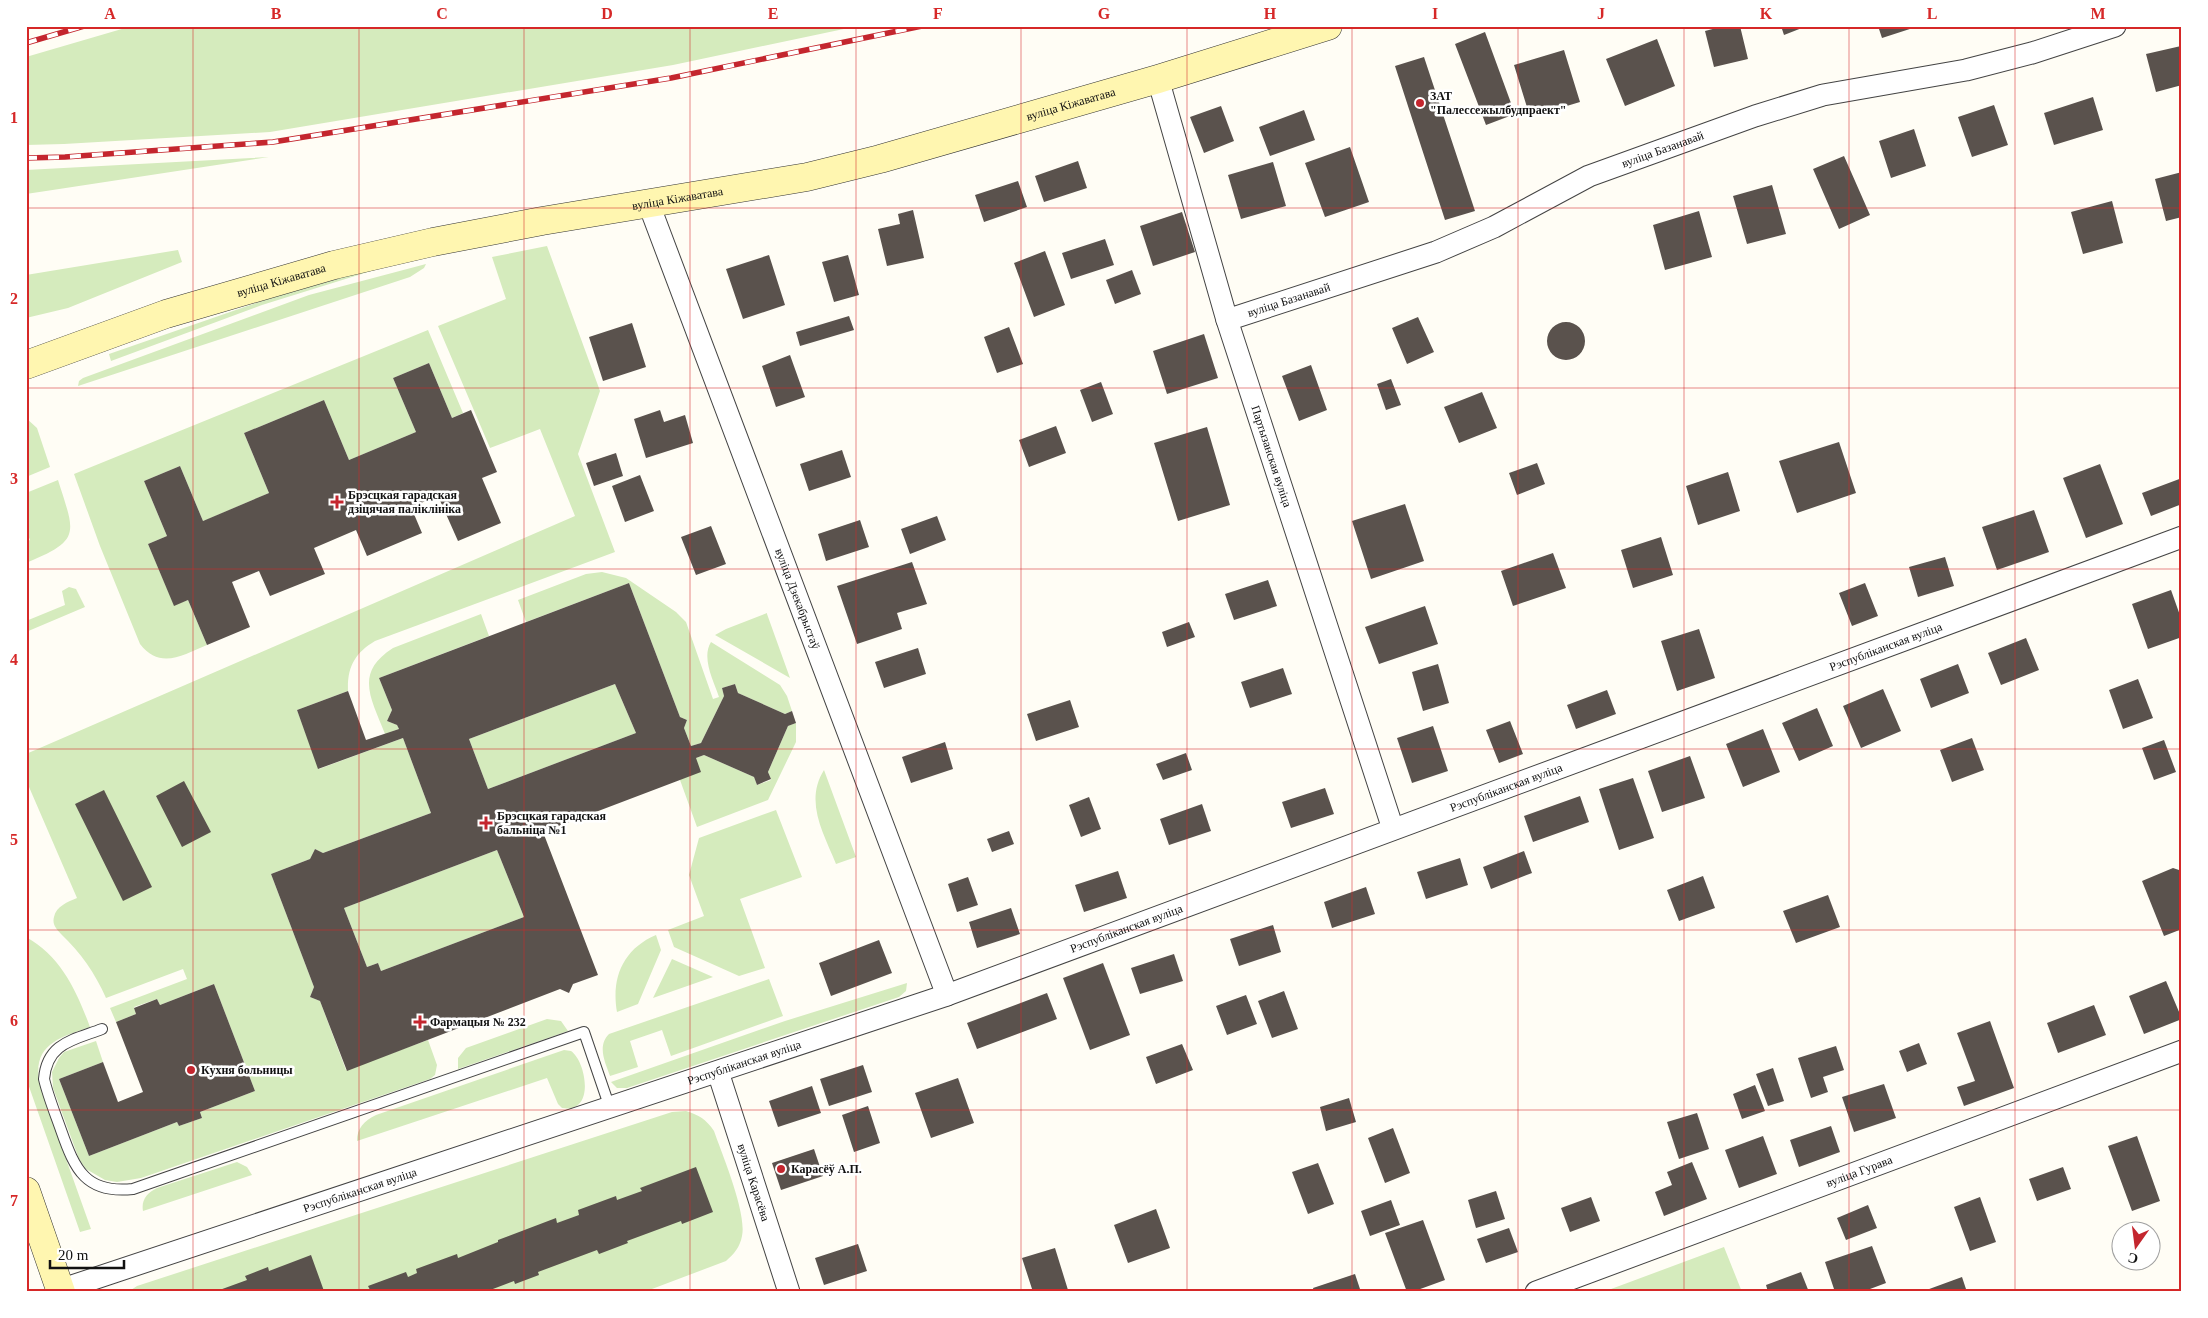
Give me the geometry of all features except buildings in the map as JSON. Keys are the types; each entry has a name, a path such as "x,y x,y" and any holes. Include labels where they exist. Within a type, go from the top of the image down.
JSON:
{"main road":[{"name":"вуліца Кіжаватава","path":"26,365 166,314 326,267 442,240 648,202 807,177 871,162 1158,79 1328,26"},
{"path":"26,1191 60,1291"}],"street":[{"name":"вуліца Базанавай","path":"1227,320 1436,252 1494,227 1589,176 1755,116 1823,95 1966,70 2032,53 2115,26"},
{"name":"Партызанская вуліца","path":"1158,79 1227,320 1393,829"},
{"name":"вуліца Дзекабрыстаў","path":"648,202 947,996"},
{"name":"Рэспубліканская вуліца","path":"60,1291 947,996 2182,537"},
{"name":"вуліца Гурава","path":"1536,1292 2182,1051"},
{"name":"вуліца Карасёва","path":"718,1072 789,1292"}],"lane":[{"path":"102,1030 63,1044 52,1052 45,1066 44,1079 66,1146 78,1170 89,1182 103,1188 118,1191 133,1189 584,1032 610,1108"}],"green space":[{"path":"132,26 858,26 673,65 270,132 26,145 26,57"},
{"path":"269,157 46,191 26,194 26,170"},
{"path":"547,246 600,391 578,454 615,552 375,641 357,656 349,675 348,691 297,710 319,769 403,738 431,813 323,853 315,849 310,859 271,874 314,987 310,997 320,1001 346,1070 428,1040 437,1065 435,1075 430,1079 141,1178 117,1182 105,1180 86,1169 79,1159 53,1088 52,1072 64,1052 96,1041 103,1062 59,1079 89,1156 177,1122 179,1126 202,1118 200,1112 255,1091 214,984 160,1005 157,999 134,1007 136,1014 116,1022 110,1008 187,979 183,969 106,998 87,964 54,924 57,910 77,898 26,780 26,754 575,516 540,429 490,448 438,326 506,299 492,257"},
{"path":"178,250 182,262 68,308 26,318 26,275"},
{"path":"426,264 424,268 410,277 78,386 79,381 83,378 309,295"},
{"path":"384,267 262,305 111,361 109,354 305,286"},
{"path":"428,330 463,413 452,418 429,363 393,378 416,432 349,460 324,400 244,433 269,493 206,520 203,521 180,466 144,481 167,536 148,544 174,605 188,600 207,645 172,658 156,657 148,652 140,644 100,546 74,474"},
{"path":"26,418 37,428 50,467 26,477"},
{"path":"58,480 68,513 69,533 65,541 57,548 26,563 26,542 30,540 26,530 26,493"},
{"path":"602,572 626,578 676,612 686,622 713,699 719,697 708,662 708,648 711,642 780,685 787,696 792,711 785,714 738,693 735,684 722,688 724,696 701,743 691,746 684,728 687,720 680,717 629,583 526,622 518,600 586,574"},
{"path":"69,587 76,589 85,607 26,632 26,621 65,605 62,591"},
{"path":"767,613 790,678 715,635"},
{"path":"481,614 489,636 379,678 392,710 387,721 397,725 399,729 385,734 371,698 369,687 373,667 381,657 393,648"},
{"path":"615,684 636,733 488,789 469,739"},
{"path":"796,723 796,742 768,800 697,827 680,780 696,758 704,755 754,777 757,785 771,780 768,772 788,726"},
{"path":"824,770 856,857 836,864 822,830 816,806 818,782"},
{"path":"776,810 802,877 740,899 765,968 739,976 674,947 668,930 704,916 689,875 699,838"},
{"path":"497,850 524,917 381,971 378,963 367,967 344,908"},
{"path":"656,935 661,950 638,1004 617,1012 616,988 622,966 635,948"},
{"path":"26,937 49,954 66,976 90,1027 67,1035 50,1045 43,1052 38,1072 40,1086 91,1229 80,1232 26,1078"},
{"path":"672,959 713,977 653,998"},
{"path":"769,979 783,1016 671,1056 662,1030 630,1041 638,1067 610,1076 603,1054 603,1044 609,1034"},
{"path":"907,983 906,991 899,997 627,1088 617,1088 611,1082 785,1021"},
{"path":"547,1019 561,1021 568,1031 458,1069 458,1058 466,1048"},
{"path":"564,1050 571,1051 576,1057 584,1075 584,1095 580,1103 573,1108 562,1108 558,1104 547,1078 357,1141 358,1132 362,1125 376,1115"},
{"path":"686,1111 702,1118 714,1131 728,1168 741,1213 742,1236 740,1244 726,1261 644,1292 128,1292 137,1286 672,1112"},
{"path":"237,1162 247,1167 252,1175 143,1211 143,1203 146,1197 157,1188"},
{"path":"1724,1247 1742,1292 1603,1292"}],"railway":[{"path":"26,43 84,26"},
{"path":"26,158 65,157 273,142 671,78 922,26"}],"place":[{"name":"ЗАТ \"Палессежылбудпраект\"","path":"1420,103"},
{"name":"Брэсцкая гарадская дзіцячая паліклініка","path":"337,502"},
{"name":"Брэсцкая гарадская бальніца №1","path":"486,823"},
{"name":"Фармацыя № 232","path":"420,1022"},
{"name":"Кухня больницы","path":"191,1070"},
{"name":"Карасёў А.П.","path":"781,1169"}]}
